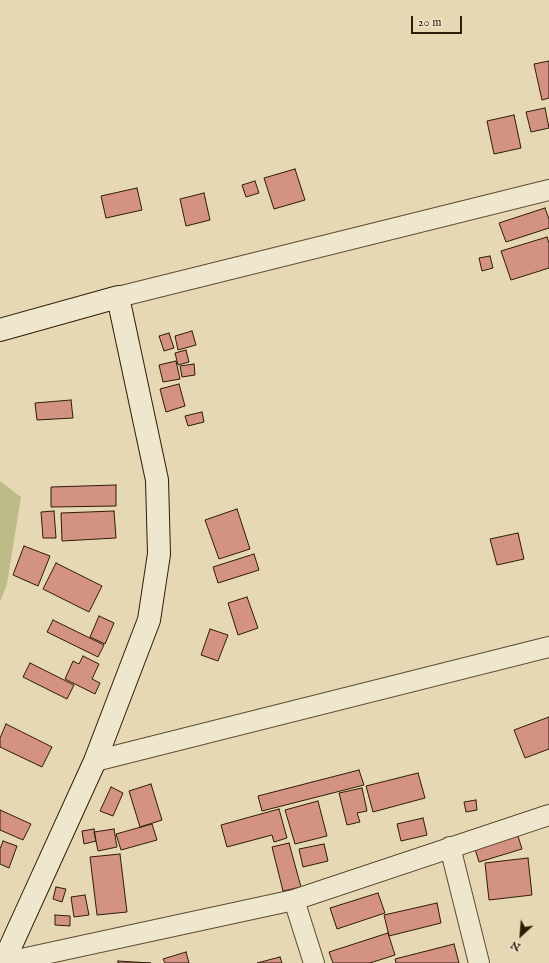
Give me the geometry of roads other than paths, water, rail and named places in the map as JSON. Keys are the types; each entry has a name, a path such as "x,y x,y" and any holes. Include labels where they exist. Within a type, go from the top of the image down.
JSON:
{"main road":[{"path":"0,330 118,297 157,480 159,554 149,620 95,762 3,963"}],"street":[{"path":"118,297 549,190"},
{"path":"95,762 549,647"},
{"path":"3,963 294,900 549,815"},
{"path":"450,847 479,963"},
{"path":"294,900 314,963"}]}
